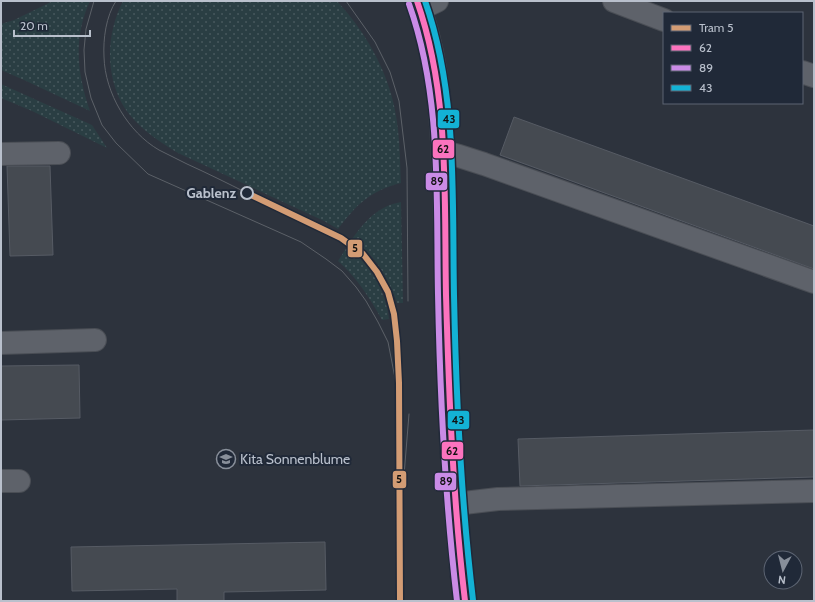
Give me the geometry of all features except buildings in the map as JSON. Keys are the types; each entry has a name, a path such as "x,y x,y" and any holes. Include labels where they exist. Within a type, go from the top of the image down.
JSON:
{"street":[{"path":"614,1 663,20"},
{"path":"424,4 439,96 443,152 449,372 455,504 466,601"},
{"path":"803,72 814,76"},
{"path":"443,152 479,162 814,282"},
{"path":"1,154 60,153"},
{"path":"1,343 95,340"},
{"path":"455,504 498,499 814,491"}],"green space":[{"path":"53,1 90,1 81,28 79,56 82,83 90,111 1,70 1,24 14,20"},
{"path":"123,1 337,1 359,28 384,72 394,105 398,130 401,183 372,194 352,212 338,229 324,221 178,153 163,144 148,133 129,114 118,95 113,82 110,54 111,41 113,27"},
{"path":"1,84 92,125 107,148 32,111 1,98"},
{"path":"401,202 403,303 397,303 380,267 360,245 352,239 367,220 373,215 385,207"},
{"path":"347,247 356,254 376,279 384,298 389,319 382,320 363,289 338,261"}],"tram line":[{"path":"94,1 86,29 84,50 85,72 91,98 102,125 116,143 148,174 301,242 342,271 366,301 388,342 396,383 398,403"},
{"path":"116,1 106,28 104,43 105,71 114,98 128,122 137,133 159,150 247,193"},
{"path":"346,1 375,42 390,72 399,101 407,168 408,301"},
{"name":"5","path":"247,193 341,238 363,254 377,272 388,292 394,314 399,383 400,601"},
{"path":"399,537 409,414"}],"transit line":[{"name":"62","path":"417,1 428,37 435,73 443,146 450,410 457,525 465,601"},
{"name":"43","path":"425,1 436,37 443,73 451,146 458,410 462,486 473,600"},
{"name":"89","path":"409,4 420,39 427,74 435,147 442,409 446,486 457,601"}],"place":[{"name":"Gablenz","path":"247,193"},
{"name":"Kita Sonnenblume","path":"226,459"}]}
